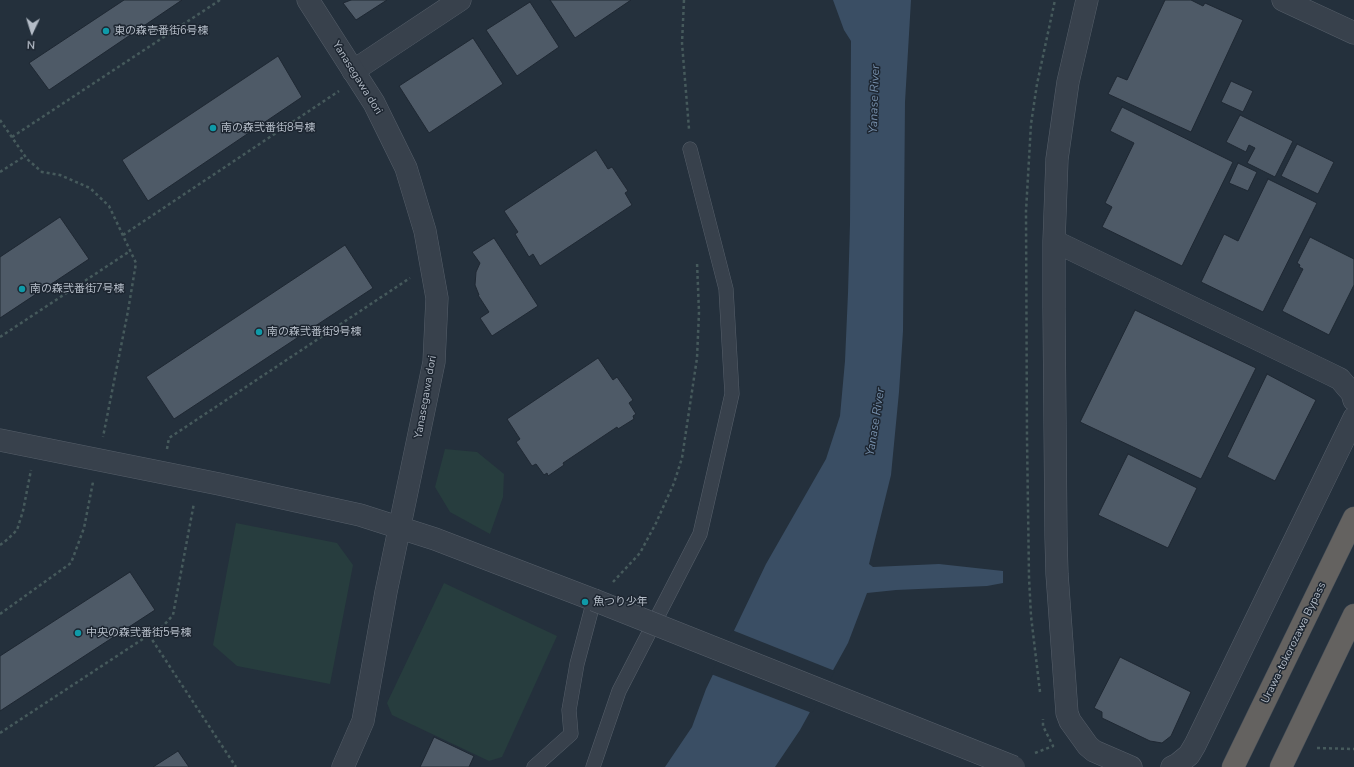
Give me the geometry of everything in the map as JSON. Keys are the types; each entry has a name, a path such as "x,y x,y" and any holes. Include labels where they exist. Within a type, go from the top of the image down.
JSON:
{"highway":[{"name":"Urawa-tokorozawa Bypass","path":"1233,767 1354,518"},
{"path":"1281,767 1354,615"}],"street":[{"name":"Yanasegawa dori","path":"308,0 348,80 374,103 406,168 425,231 437,298 434,362 401,528 386,592 363,721 343,767"},
{"path":"348,80 460,0"},
{"path":"1087,0 1068,82 1057,159 1054,241 1056,537 1067,713 1074,728 1088,746 1101,755 1132,767"},
{"path":"1283,0 1354,33"},
{"path":"1054,241 1340,379 1352,392 1354,400"},
{"path":"1172,767 1189,755 1195,745 1354,418"},
{"path":"0,440 219,484 360,515 401,528 435,539 594,600 1014,767"}],"lane":[{"path":"593,767 620,691 700,534 732,394 726,289 690,148"},
{"path":"534,767 571,734 569,710 577,664 594,600"}],"path":[{"path":"12,137 220,0"},
{"path":"684,0 682,43 690,148"},
{"path":"123,235 348,80"},
{"path":"0,120 25,156 42,172 60,175 90,188 109,206 136,263 102,442"},
{"path":"0,172 25,156"},
{"path":"0,337 130,251"},
{"path":"594,600 640,553 656,523 674,483 682,458 697,358 699,304 697,261"},
{"path":"166,455 169,438 416,274"},
{"path":"0,545 17,530 23,511 32,466"},
{"path":"0,614 71,563 84,528 94,478"},
{"path":"0,733 164,625 173,615 195,498"},
{"path":"149,635 236,767"},
{"path":"1035,753 1053,746"},
{"path":"1291,747 1354,749"}],"green space":[{"path":"445,449 477,452 504,474 503,497 490,534 450,512 435,487"},
{"path":"236,523 337,543 353,565 330,684 237,666 213,645"},
{"path":"444,583 557,636 502,757 489,761 392,715 387,703"}],"water":[{"name":"Yanase River","path":"833,0 911,0 905,102 903,331 899,392 891,475 869,564 873,567 939,564 1003,571 1003,583 987,586 896,590 867,593 848,643 800,730 775,767 665,767 692,727 706,689 766,564 826,459 840,416 845,361 848,293 851,41 844,30"}],"pier":[{"path":"732,630 835,671 812,713 711,674"}],"building":[{"name":"東の森壱番街6号棟","path":"124,0 182,0 49,90 29,63"},
{"path":"351,0 387,0 356,20 343,3"},
{"path":"550,0 631,0 575,38"},
{"path":"1165,0 1191,0 1203,6 1205,3 1243,20 1191,132 1108,94 1117,76 1127,80"},
{"path":"530,2 559,47 517,76 486,30"},
{"path":"473,38 503,84 429,133 399,86"},
{"name":"南の森弐番街8号棟","path":"278,56 302,97 148,201 122,160"},
{"path":"1231,81 1253,91 1243,112 1221,102"},
{"path":"1122,107 1233,162 1182,266 1102,227 1112,207 1105,203 1134,143 1110,131"},
{"path":"1240,115 1293,141 1275,177 1247,163 1255,148 1249,145 1246,152 1226,142"},
{"path":"1297,144 1334,162 1318,194 1281,176"},
{"path":"596,150 608,169 612,167 628,191 625,193 632,205 540,266 533,254 529,257 515,234 518,232 504,211"},
{"path":"1238,163 1257,172 1248,191 1229,183"},
{"path":"1268,179 1317,203 1263,312 1201,282 1224,234 1238,241"},
{"name":"南の森弐番街7号棟","path":"60,217 89,259 0,318 0,257"},
{"path":"1310,237 1354,259 1354,285 1329,335 1282,311 1303,269 1299,267 1300,265 1297,263"},
{"path":"494,238 538,306 492,336 480,318 489,312 478,295 475,285 476,272 480,263 472,252"},
{"name":"南の森弐番街9号棟","path":"345,245 373,288 174,419 146,377"},
{"path":"1135,310 1256,368 1201,479 1080,422"},
{"path":"598,358 613,380 617,377 633,400 629,403 636,414 633,416 634,419 618,429 617,427 563,463 564,465 548,476 547,473 544,475 536,464 532,466 516,442 520,439 507,419"},
{"path":"1267,374 1316,400 1275,481 1227,457"},
{"path":"1128,454 1197,488 1168,548 1098,515"},
{"name":"中央の森弐番街5号棟","path":"130,572 155,610 0,711 0,656"},
{"path":"1120,657 1191,692 1171,736 1162,743 1150,741 1102,718 1102,712 1094,708"},
{"path":"434,737 474,756 469,767 420,767"},
{"path":"178,751 189,767 153,767"}],"place":[{"name":"東の森壱番街6号棟","path":"106,31"},
{"name":"南の森弐番街8号棟","path":"213,128"},
{"name":"南の森弐番街7号棟","path":"22,289"},
{"name":"南の森弐番街9号棟","path":"259,332"},
{"name":"魚つり少年","path":"585,602"},
{"name":"中央の森弐番街5号棟","path":"78,633"}]}
